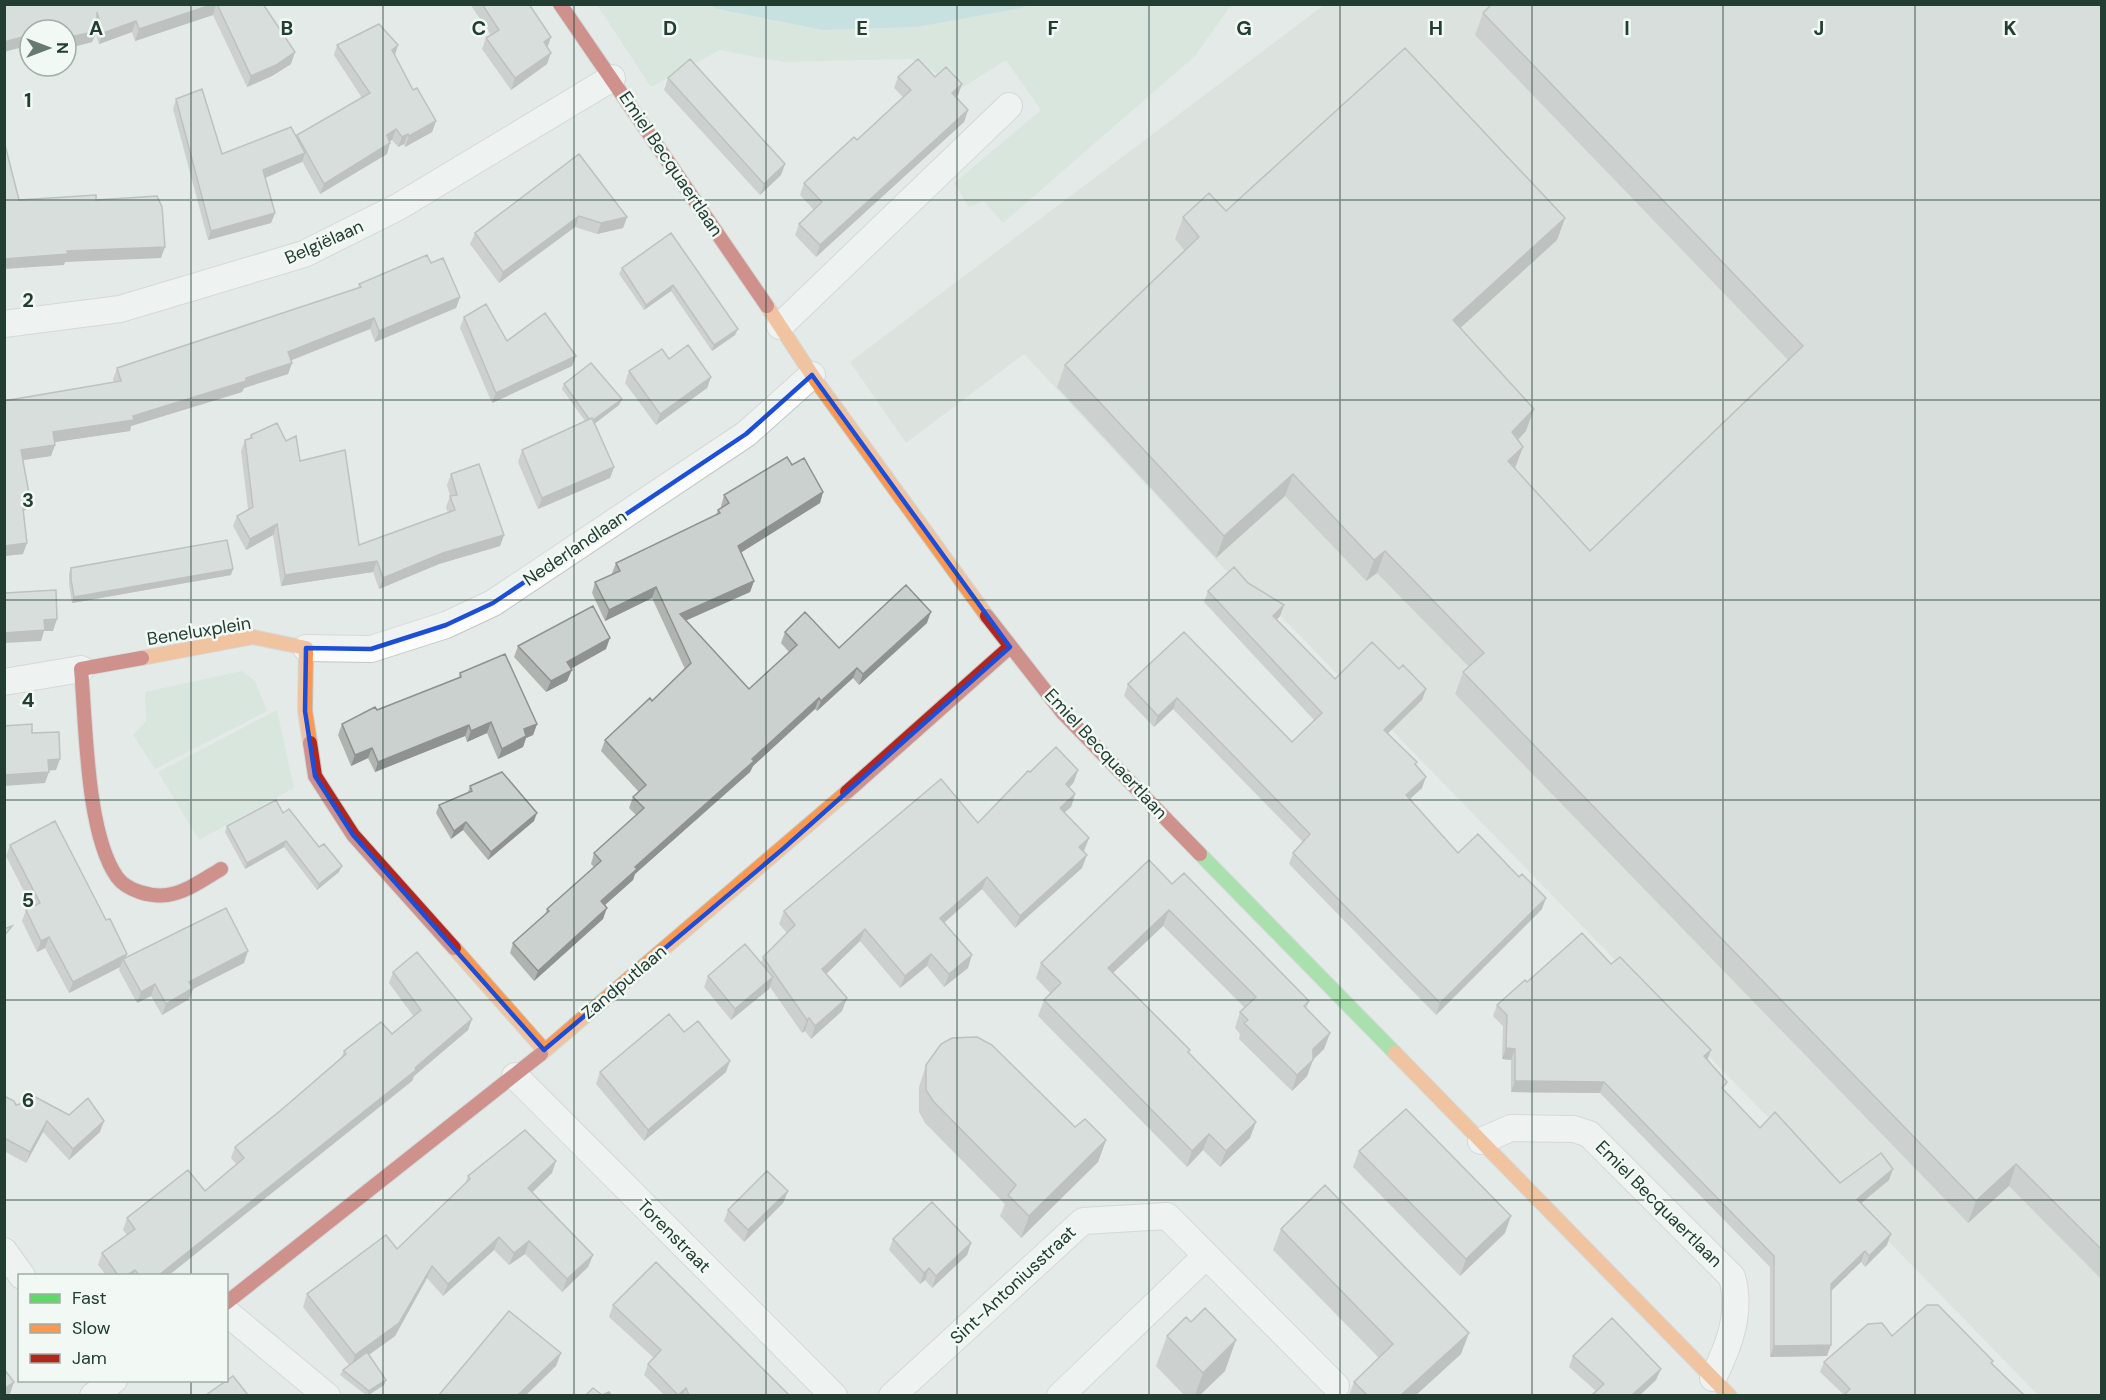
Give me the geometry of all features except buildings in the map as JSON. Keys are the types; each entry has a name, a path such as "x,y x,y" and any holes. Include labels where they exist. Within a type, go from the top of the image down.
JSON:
{"street":[{"name":"Emiel Becquaertlaan","path":"560,4 812,375 1010,647 1062,712 1721,1387"},
{"name":"Belgiëlaan","path":"4,324 120,309 304,254 398,207 612,78"},
{"path":"780,326 1009,106"},
{"name":"Nederlandlaan","path":"306,648 371,649 446,625 493,603 746,434 812,375"},
{"name":"Beneluxplein","path":"81,669 253,637 306,648"},
{"name":"Zandputlaan","path":"228,1301 515,1076 784,848 1010,647"},
{"path":"306,648 305,711 315,776 353,835 544,1050"},
{"path":"4,682 81,669 96,814 107,858 118,878 137,891 160,896 184,890 221,869"},
{"name":"Torenstraat","path":"515,1076 834,1395"},
{"name":"Emiel Becquaertlaan","path":"1481,1141 1511,1128 1574,1129 1589,1134 1732,1277 1737,1295 1721,1387"},
{"name":"Sint-Antoniusstraat","path":"892,1395 1083,1221 1167,1216 1336,1386"},
{"path":"4,1251 21,1274"},
{"path":"1060,1395 1206,1256"},
{"path":"228,1314 327,1395"}],"highlighted area":[{"path":"812,375 1010,647 784,848 544,1050 353,835 315,776 305,711 306,648 371,649 446,625 493,603 746,434"}],"shaded area":[{"path":"1324,5 2101,5 2101,1395 2038,1395 1237,571 1231,576 1024,354 906,443 850,362"}],"green space":[{"path":"597,5 709,5 717,9 823,30 917,27 1028,5 1236,5 1229,8 1195,56 1003,223 984,201 969,207 954,183 1041,110 1006,60 962,88 911,59 783,62 720,50 651,87"},
{"path":"242,671 255,681 267,711 155,769 133,735 146,721 145,692"},
{"path":"277,710 294,788 199,840 158,772"}],"water":[{"path":"709,5 1028,5 917,27 823,30 717,9"}],"traffic: fast":[{"path":"1200,854 1395,1053"}],"traffic: slow":[{"path":"767,306 812,375 987,616"},
{"path":"142,658 253,637 306,648 305,711 310,743"},
{"path":"541,1054 847,792"},
{"path":"454,948 544,1050"},
{"path":"1395,1053 1730,1396"}],"traffic: jam":[{"path":"560,4 767,306"},
{"path":"987,616 1062,712 1200,854"},
{"path":"847,792 1010,647"},
{"path":"142,658 81,669 89,777 99,834 107,858 121,882 140,892 154,895 167,895 181,891 221,869"},
{"path":"310,743 315,776 353,835 454,948"},
{"path":"228,1301 541,1054"}]}
